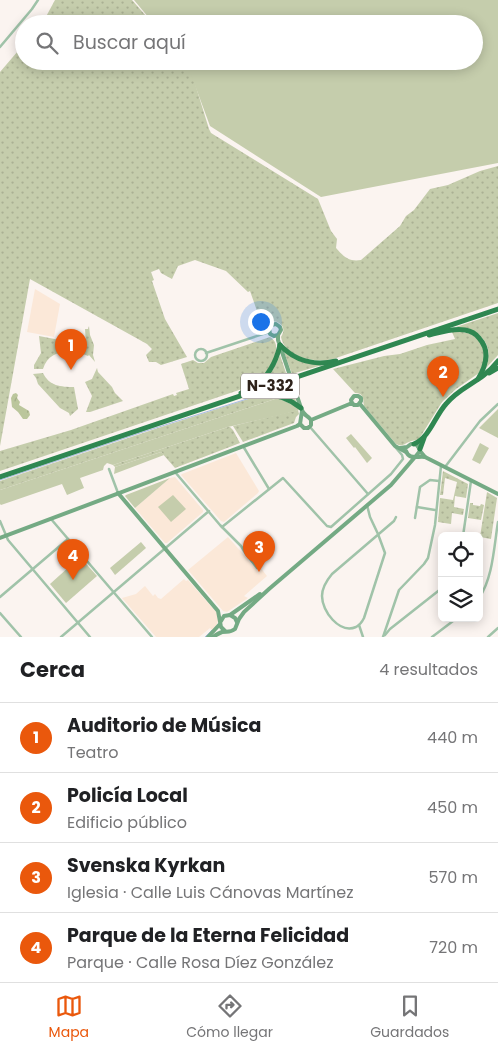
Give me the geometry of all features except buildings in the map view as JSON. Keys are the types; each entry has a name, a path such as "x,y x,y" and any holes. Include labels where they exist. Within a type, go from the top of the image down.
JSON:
{"highway":[{"name":"N-332","path":"0,477 498,309"},
{"path":"407,340 456,330 465,330 473,333 482,342 486,352 486,364 478,379"},
{"path":"278,339 296,357 306,362 333,361 376,350"},
{"path":"164,422 246,391 261,381 274,364 278,339"},
{"path":"484,375 498,361"},
{"path":"420,450 426,434 449,400 459,391 498,368"},
{"name":"N-332","path":"164,422 258,394 278,396 292,402 301,410"},
{"path":"414,444 426,434"}],"street":[{"path":"27,15 38,0"},
{"path":"0,47 15,29"},
{"path":"269,332 269,327 272,324 276,324 281,328 278,339 303,416 300,424"},
{"path":"269,332 278,339"},
{"path":"206,353 269,332"},
{"path":"202,349 206,353 204,360 200,361 196,358 195,354 198,350 202,349"},
{"path":"352,403 354,396 360,397 360,404 398,448 411,457 425,457 498,494"},
{"path":"311,420 352,403 355,406 360,404"},
{"path":"383,637 399,590 427,560 434,530 439,481 443,466 480,421 498,404"},
{"path":"303,416 309,417 311,420"},
{"path":"310,427 312,424 311,420"},
{"path":"300,424 304,428 310,427"},
{"path":"0,538 300,424"},
{"path":"310,427 368,494"},
{"path":"222,526 284,478 327,526 332,527 391,474 402,460 409,444 418,446 425,457"},
{"path":"243,446 269,489"},
{"path":"213,637 225,631 230,632 235,629 242,614 391,485 420,450"},
{"path":"405,468 407,463 406,452"},
{"path":"109,469 118,493 218,611 234,616 237,622"},
{"path":"175,472 241,546 258,568"},
{"path":"415,518 420,487 430,480 439,481"},
{"path":"464,532 471,481"},
{"path":"367,505 370,517 378,534 385,553 364,618 359,625 353,628 340,626 324,605 322,596 326,582 332,574 378,534 394,521 396,517"},
{"path":"417,507 436,510"},
{"path":"61,637 209,511"},
{"path":"361,511 370,517"},
{"path":"51,519 152,637"},
{"path":"0,521 6,536 90,637"},
{"path":"483,590 487,583 498,522"},
{"path":"0,598 68,539"},
{"path":"208,637 224,616 229,615 269,589"},
{"path":"383,637 390,629 438,591"},
{"path":"218,611 221,627 225,631"},
{"path":"0,612 21,637"},
{"path":"388,621 390,624 395,625"},
{"path":"432,637 452,622"},
{"path":"359,625 363,637"},
{"path":"488,637 498,628"}],"shaded area":[{"path":"35,289 60,304 54,337 27,332"},
{"path":"236,453 259,491 224,522 221,521 181,475"},
{"path":"175,477 203,512 165,543 135,508 170,478"},
{"path":"228,537 257,570 260,567 267,576 244,596 248,598 227,612 223,611 188,570"},
{"path":"184,579 188,580 217,613 218,621 216,627 212,630 210,628 199,637 156,637 122,598 136,594 145,586 153,596 155,594 161,599"}],"green space":[{"path":"55,0 132,0 145,15 47,15"},
{"path":"134,0 498,0 498,163 321,197 210,126 189,70 483,70 483,15 146,15"},
{"path":"15,54 15,70 191,70 211,133 318,199 331,231 337,239 336,248 350,259 361,260 400,226 406,216 414,210 430,189 448,185 480,171 498,166 498,303 333,359 310,359 288,350 281,337 283,330 279,323 272,322 263,328 250,291 248,292 226,271 195,260 178,266 172,279 161,273 159,269 151,272 154,280 152,281 165,319 187,357 161,365 156,362 149,362 146,355 152,349 147,344 30,279 0,446 0,72"},
{"path":"498,313 498,355 486,368 488,352 487,345 483,339 472,331 456,327"},
{"path":"89,326 94,345 93,355 95,362 89,355 83,354 86,343 85,329 88,329"},
{"path":"458,331 471,334 479,340 485,352 485,361 479,373 456,389 442,402 419,439 403,445 396,444 364,406 362,395 355,393 333,369 455,339 452,332"},
{"path":"39,336 70,342 69,351 60,352 50,358 43,369 34,369 34,365 41,353"},
{"path":"270,337 276,345 273,361 264,375 248,387 0,471 0,451 71,430 173,394 174,396 177,395 176,393 189,389 181,364 193,360 198,363 204,363 211,357"},
{"path":"284,352 322,365 292,374"},
{"path":"280,355 287,376 258,386 271,372"},
{"path":"97,368 98,372 123,401 86,412 92,396 85,382 92,379"},
{"path":"43,373 52,383 60,386 74,387 78,409 70,416 38,384 33,374"},
{"path":"290,383 296,401 273,393 263,392"},
{"path":"16,393 20,402 19,405 29,411 30,415 27,419 23,419 12,407 11,398"},
{"path":"254,397 278,398 0,490 0,481"},
{"path":"278,398 297,407 299,410 228,427 113,465 107,463 103,470 80,478 84,488 67,495 62,484 0,504 0,490"},
{"path":"498,409 498,438 479,428"},
{"path":"298,410 299,414 294,423 243,442 233,426"},
{"path":"228,427 233,430 240,443 175,468 161,452 115,467 113,465"},
{"path":"351,434 372,458 367,463 346,438"},
{"path":"480,443 489,448 480,464 472,460"},
{"path":"161,452 164,455 114,474 115,467"},
{"path":"443,471 468,484 466,498 455,496 454,507 464,509 463,515 452,513 451,524 438,522 440,498 453,500 457,482 445,478 443,495 440,495"},
{"path":"170,478 135,508 125,496 126,495"},
{"path":"487,492 497,498 491,539 483,538 483,532 481,532"},
{"path":"173,495 186,509 171,522 158,507"},
{"path":"470,503 480,506 481,504 484,505 481,520 468,518"},
{"path":"141,542 146,548 115,575 110,568"},
{"path":"80,557 97,576 66,603 50,584"}],"waterway":[{"path":"0,480 250,398"},
{"path":"205,637 212,630"}],"place":[{"name":"Auditorio de Música","path":"71,370"},
{"name":"Policía Local","path":"443,397"},
{"name":"Svenska Kyrkan","path":"259,572"},
{"name":"Parque de la Eterna Felicidad","path":"73,580"}]}
